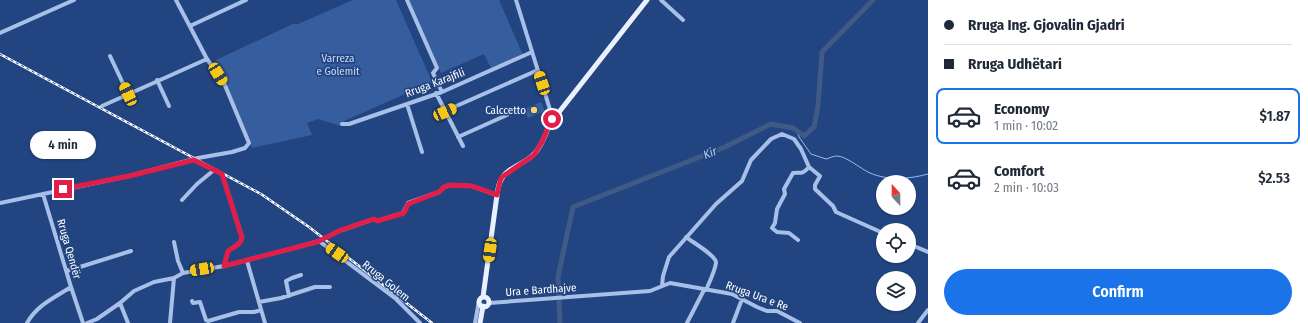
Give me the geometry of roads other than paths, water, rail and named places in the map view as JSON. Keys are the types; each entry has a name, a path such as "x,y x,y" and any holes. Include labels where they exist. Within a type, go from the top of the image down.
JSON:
{"main road":[{"path":"480,323 483,306 481,306 481,299 497,195 502,177 534,155 554,117 647,0"},
{"path":"481,299 488,299 489,303 486,306 483,306"}],"street":[{"path":"0,33 74,0"},
{"path":"0,203 129,176 247,147 250,143 224,83 207,59 176,0"},
{"path":"190,26 246,0"},
{"path":"408,0 437,68 433,73 442,92"},
{"path":"516,0 554,117"},
{"path":"661,0 683,20"},
{"name":"Rruga Karajfili","path":"342,124 349,124 442,92 532,52"},
{"path":"110,56 128,94"},
{"path":"102,106 207,59"},
{"path":"445,112 538,70"},
{"path":"158,80 168,106"},
{"path":"436,94 463,146"},
{"path":"407,104 422,152"},
{"path":"458,137 508,115"},
{"path":"662,286 663,276 669,257 716,204 742,181 751,160 760,148 774,137 782,134 794,139 801,149 809,167 820,176 815,185 815,189 836,212 876,230"},
{"path":"194,160 222,174 242,238 239,244 228,251 224,266"},
{"path":"798,240 789,233 777,232 772,228 775,223 777,209 785,194 784,189 793,173 803,173 809,167"},
{"path":"182,200 197,184 214,170"},
{"path":"87,323 120,303 134,291 154,282 174,278 183,273 247,261 319,241 339,231 374,219 377,221 404,213 408,204 439,192 447,185 472,186 497,195"},
{"name":"Rruga Qendër","path":"43,194 83,323"},
{"path":"686,237 716,259 716,264 705,290 688,323"},
{"name":"Rruga Golem","path":"319,241 396,299 420,323"},
{"path":"174,242 178,261 183,273"},
{"path":"916,247 928,252"},
{"path":"67,271 131,251"},
{"path":"247,261 265,323"},
{"path":"289,296 286,281 301,275"},
{"path":"170,323 174,278"},
{"name":"Rruga Ura e Re","path":"589,296 650,291 670,283 732,294 767,310 777,311 800,323"},
{"path":"259,302 289,296 318,287 330,287"},
{"name":"Rruga Qendër","path":"27,323 36,310 42,305 71,288"},
{"name":"Ura e Bardhajve","path":"489,303 589,296"},
{"path":"475,323 481,299"},
{"path":"733,323 742,299"},
{"path":"192,301 193,303 200,302 206,320 208,321 239,312 254,312 261,310"},
{"path":"120,303 128,323"},
{"path":"918,323 928,310"}],"waterway":[{"name":"Kir","path":"560,323 558,277 573,207 725,147 771,124 793,128 804,136 814,127 818,106 822,52 873,0"},
{"path":"797,131 799,137 811,154 826,159 836,156 841,157 877,176 906,178 928,174"}],"railway":[{"path":"0,54 261,194 309,227 432,323"}],"place":[{"name":"Calccetto","path":"534,110"}],"park label":[{"name":"Varreza e Golemit","path":"338,64"}]}
